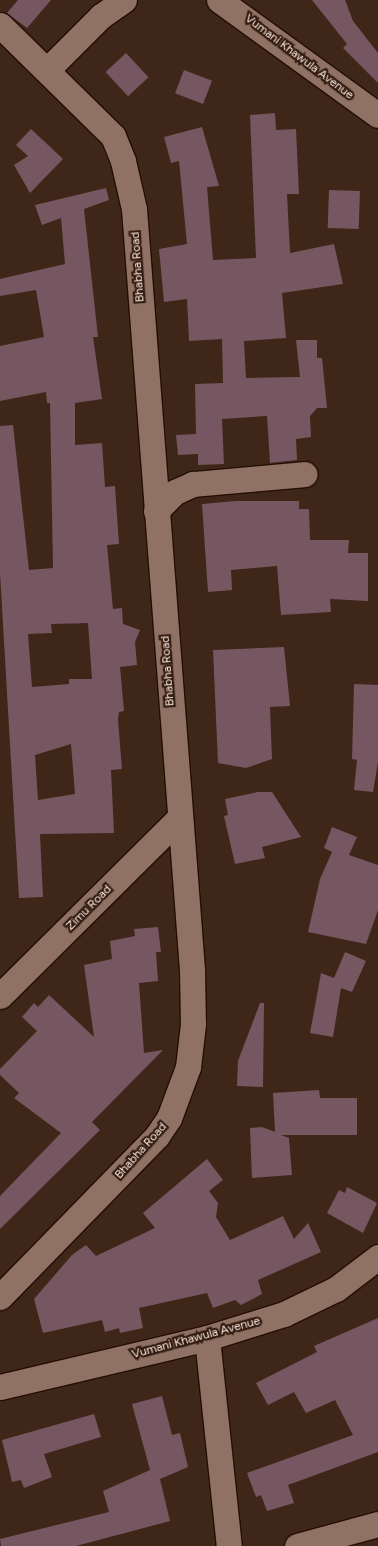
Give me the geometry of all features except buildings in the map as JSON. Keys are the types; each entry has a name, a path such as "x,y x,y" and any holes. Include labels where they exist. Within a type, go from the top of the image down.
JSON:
{"street":[{"path":"48,69 101,16 124,0"},
{"name":"Vumani Khawula Avenue","path":"219,0 378,116"},
{"name":"Bhabha Road","path":"0,25 48,69 112,136 129,183 134,209 178,819 192,969 193,1024 188,1067 174,1106 158,1136 0,1296"},
{"path":"156,511 175,492 194,484 305,474"},
{"name":"Zimu Road","path":"0,996 178,819"},
{"name":"Vumani Khawula Avenue","path":"0,1387 206,1338 284,1314 336,1289 378,1257"},
{"path":"206,1338 229,1546"},
{"path":"297,1546 378,1524"}]}
